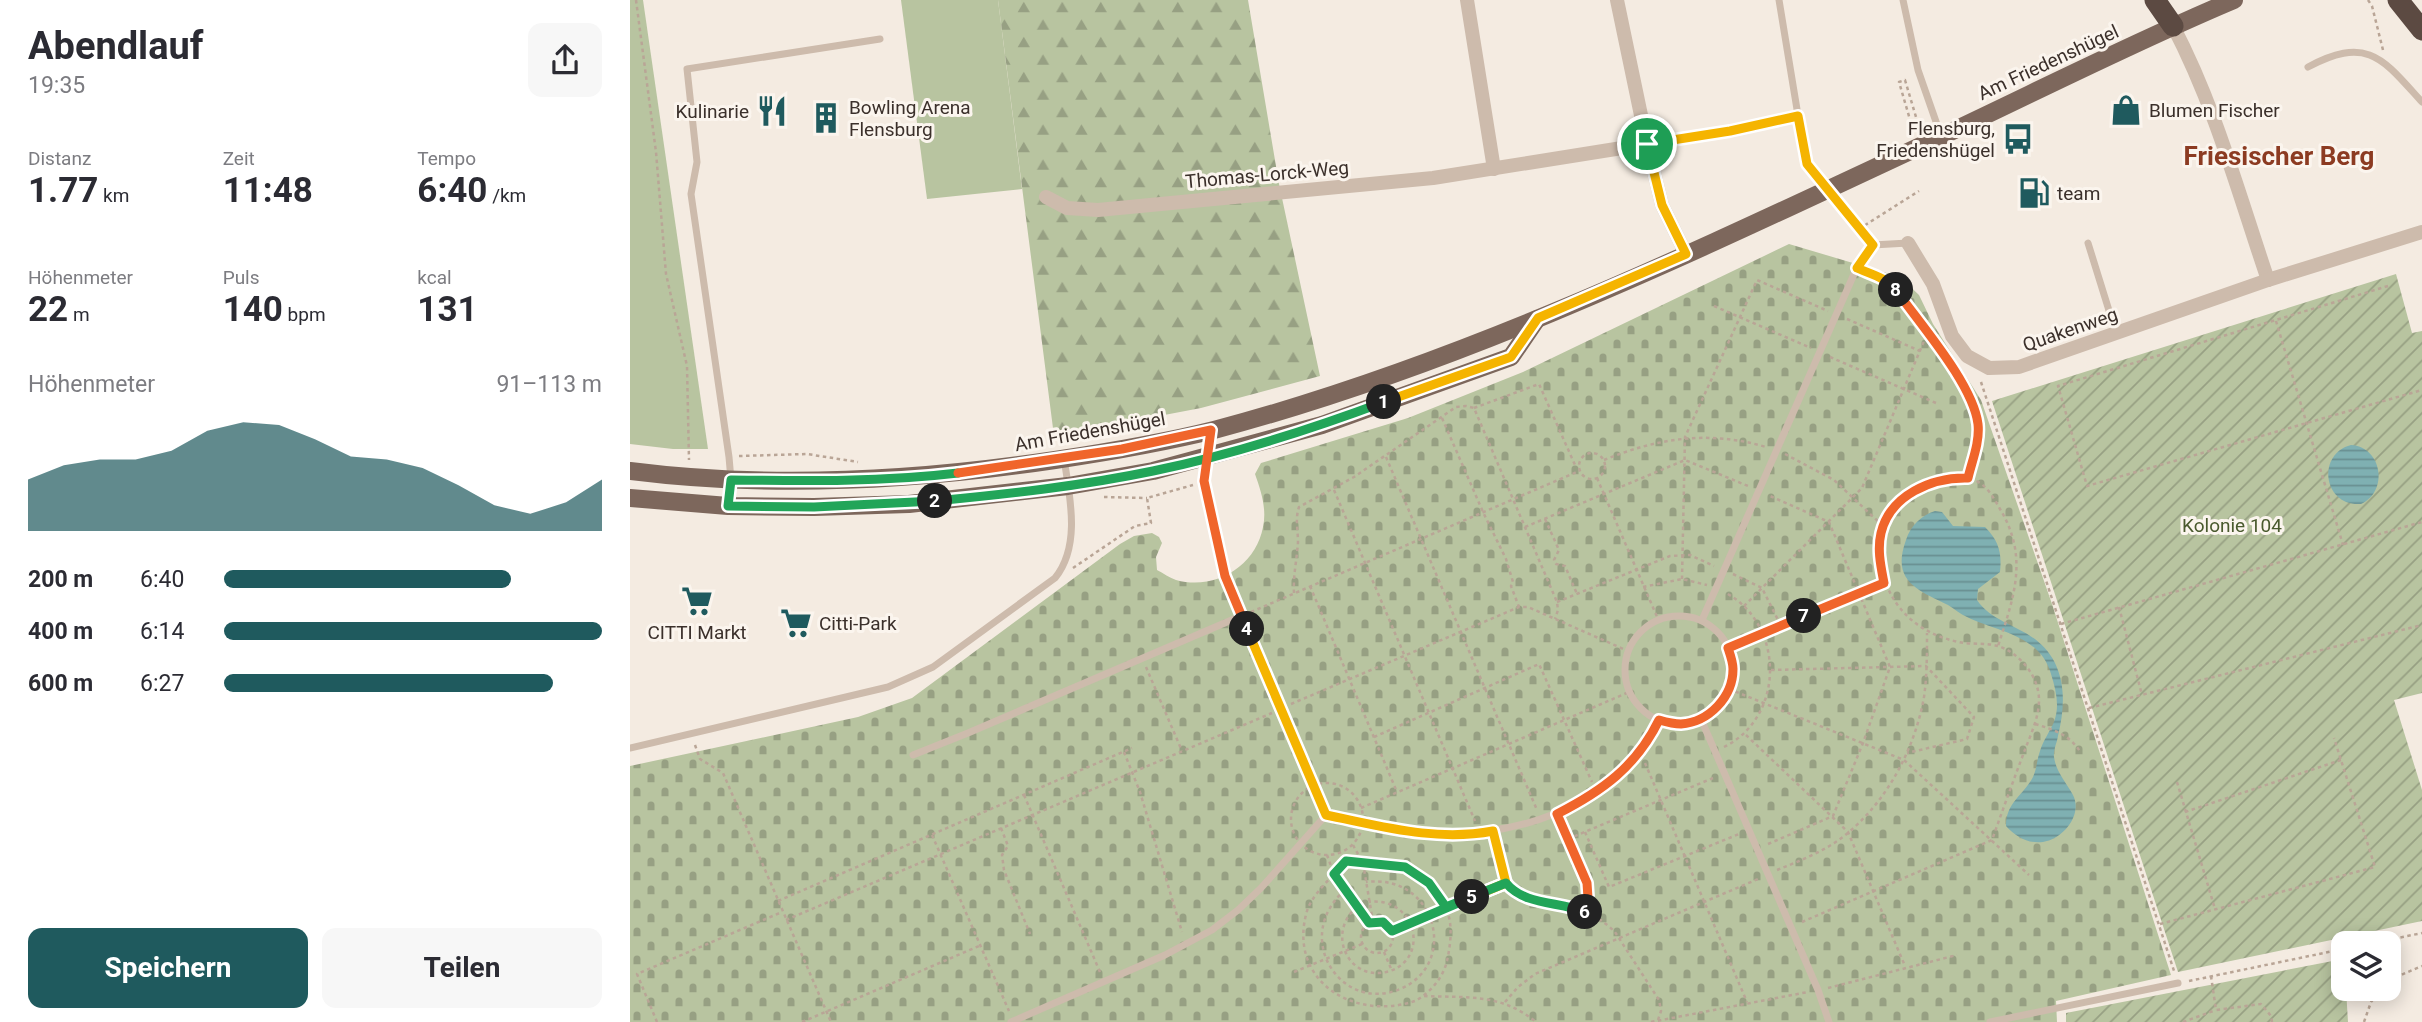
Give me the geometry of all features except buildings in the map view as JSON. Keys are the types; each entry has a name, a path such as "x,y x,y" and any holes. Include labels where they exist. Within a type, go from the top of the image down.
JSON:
{"highway":[{"path":"2155,0 2173,26"},
{"path":"2398,0 2422,30"}],"main road":[{"name":"Am Friedenshügel","path":"630,471 731,480 818,481 923,477 1122,449 1211,430 1325,397 1432,360 1686,254 2234,0"},
{"path":"630,498 728,506 909,504 1068,486 1153,471 1322,425 1511,357 1538,318"}],"street":[{"path":"1467,0 1494,169"},
{"path":"1617,0 1662,205 1686,254"},
{"path":"2173,26 2188,54 2268,280"},
{"name":"Thomas-Lorck-Weg","path":"1046,197 1067,208 1098,210 1433,177 1647,144"},
{"name":"Quakenweg","path":"1982,365 1989,368 2019,367 2268,280 2422,232"},
{"path":"1908,243 1933,284 1952,336 1967,356 1982,365"}],"lane":[{"path":"1779,0 1807,164 1827,188"},
{"path":"1903,0 1918,70 1941,136"},
{"path":"728,506 731,480 729,457 691,194 697,162 687,69 880,39"},
{"path":"2308,67 2332,55 2359,51 2386,63 2422,102"},
{"path":"1647,144 1730,131 1798,116"},
{"path":"1702,620 1857,268 1873,245 1908,243"},
{"path":"2088,243 2116,333"},
{"path":"1211,430 1204,481 1225,576 1326,815"},
{"path":"630,748 888,687 933,667 1055,578 1062,569 1070,542 1064,458"},
{"path":"913,755 1241,616"},
{"path":"1677,616 1702,620 1716,631 1728,648 1733,668 1729,689 1718,707 1701,719 1680,724 1659,720 1641,709 1629,692 1624,671 1628,651 1639,633 1658,620 1677,616"},
{"path":"1701,719 1791,926 1829,1022"},
{"path":"1326,815 1412,833 1456,835 1480,834 1541,819 1557,814 1596,792 1620,774 1639,755 1659,720"},
{"path":"1012,1021 1186,945 1238,910 1326,815"},
{"path":"1990,1022 2178,983"}],"path":[{"path":"636,0 656,152 666,274 687,366 689,463"},
{"path":"2368,0 2372,6 2386,63"},
{"path":"1911,122 1899,82 1905,80 1916,117"},
{"path":"1827,188 1873,245"},
{"path":"1860,229 1919,191"},
{"path":"1857,268 1892,285 1961,379 1978,425 1968,478"},
{"path":"1682,579 1685,437 1757,280 1920,351"},
{"path":"2388,286 2058,386 2087,486 2422,390"},
{"path":"2276,321 2343,545"},
{"path":"1744,606 1862,488 1927,334"},
{"path":"1982,365 1980,378 1987,401 2178,983 2331,951"},
{"path":"1294,593 1293,571 1298,542 1296,516 1299,508 1306,502 1334,490 1386,457 1456,407 1474,408 1539,384 1580,471 1587,478 1597,478 1604,470 1604,460 1596,453 1591,453 1582,457 1578,466"},
{"path":"1474,408 1557,602 1555,619"},
{"path":"1442,418 1506,559 1513,582 1511,586 1519,607"},
{"path":"1604,460 1641,446 1685,437 1708,436 1742,440 1776,450 1809,465 1834,481 1883,526"},
{"path":"729,457 807,454 863,462"},
{"path":"1386,457 1541,819"},
{"path":"1525,527 1685,460 1829,522 1890,667 1833,816 1757,849"},
{"path":"1241,616 1580,471"},
{"path":"1597,478 1658,620"},
{"path":"1791,926 1992,839 2035,724 2039,702 2035,681 2018,657 1998,646 1960,643 1927,633 1909,618 1884,583 1879,548 1883,526 1895,506 1908,494 1939,481 1968,478 1979,482 1990,492 2015,539 2016,579 1998,646"},
{"path":"1062,569 1075,568 1135,526 1151,523 1147,498 1204,481"},
{"path":"1334,490 1480,834"},
{"path":"1545,519 1559,550 1554,560 1556,564 1566,566 1577,594"},
{"path":"2061,624 2422,523"},
{"path":"1557,602 1636,569 1682,554 1690,555 1762,588 1781,626"},
{"path":"1643,587 1682,579 1716,588 1744,606 1763,633 1771,670 1764,703 1746,735 1715,752"},
{"path":"1728,648 1884,583"},
{"path":"1310,586 1398,792"},
{"path":"786,920 1519,607 1528,607 1628,651"},
{"path":"2119,607 2142,695"},
{"path":"2089,708 2422,625"},
{"path":"1143,658 1182,751"},
{"path":"1374,737 1539,664 1596,792"},
{"path":"1771,670 1926,666 1974,717 1967,739 1907,753"},
{"path":"1729,689 1904,760 2029,875"},
{"path":"1361,808 1629,692"},
{"path":"2035,724 2066,735 2074,741 2081,753"},
{"path":"693,734 696,753 700,759 723,773 831,1022"},
{"path":"1746,735 1848,832 1906,968"},
{"path":"2160,924 2375,867 2334,738"},
{"path":"778,901 1132,748"},
{"path":"1124,752 1186,945"},
{"path":"1639,755 1647,766 1748,1003"},
{"path":"2185,812 2341,760"},
{"path":"1568,839 1724,774"},
{"path":"2177,782 2215,909"},
{"path":"1024,795 1104,982"},
{"path":"1557,814 1587,883 1589,913"},
{"path":"1001,828 1008,846 1002,855 1003,870 1030,933"},
{"path":"1585,832 1609,887 1749,830"},
{"path":"1493,831 1506,883 1518,895 1573,906 1607,924 1615,932 1659,1000 1661,1011 1658,1020"},
{"path":"932,834 1012,1021"},
{"path":"1352,844 1363,863 1371,923"},
{"path":"1327,855 1334,874 1371,923"},
{"path":"1346,861 1405,867 1429,883 1446,907 1452,936 1446,964 1438,981 1424,996 1388,1011 1369,1011 1349,1006 1325,990 1308,966 1302,937 1308,909 1334,874 1346,861"},
{"path":"1345,890 1325,916 1320,937 1325,959 1338,977 1356,989 1378,994 1400,989 1418,977 1430,958 1435,936 1430,915 1417,896 1399,884 1366,882"},
{"path":"1392,931 1506,883"},
{"path":"1357,907 1344,923 1341,937 1344,951 1352,963 1364,971 1392,971 1404,962 1411,950 1414,937 1411,923 1403,911 1391,903 1369,902"},
{"path":"657,1022 637,974 782,912"},
{"path":"1383,922 1392,931 1392,943 1384,952 1371,952 1362,944 1362,931 1371,923 1383,922"},
{"path":"2401,937 2422,933"},
{"path":"1293,972 1362,944"},
{"path":"802,1022 980,945"},
{"path":"1384,952 1392,971"},
{"path":"2401,975 2422,966"},
{"path":"2211,976 2216,1010"},
{"path":"1424,996 1505,1002 1536,1022"},
{"path":"2364,1022 2372,1001"},
{"path":"2183,1022 2216,1010 2261,1004 2271,1016 2272,1022"}],"green space":[{"path":"630,0 643,0 708,449 673,449 630,444"},
{"path":"901,0 998,0 1022,189 927,199"},
{"path":"998,0 1248,0 1279,184 1320,376 1201,408 1054,436"},
{"path":"1789,244 1900,277 1919,295 1933,324 1981,400 2052,604 2171,975 2056,1001 2057,1022 630,1022 630,766 858,717 912,698 1134,536 1152,533 1159,537 1162,543 1156,557 1157,570 1171,578 1205,582 1219,578 1243,564 1259,541 1264,507 1255,474 1261,463 1408,418 1523,372"},
{"name":"Kolonie 104","path":"2396,274 2412,333 2422,331 2422,693 2394,700 2422,790 2422,921 2374,931 2331,931 2331,940 2178,972 1992,401"},
{"path":"2331,961 2331,1001 2347,1001 2348,1022 2066,1022 2066,1013"}],"water":[{"path":"2351,445 2370,453 2378,470 2376,490 2361,504 2348,503 2338,497 2329,479 2332,458"},
{"path":"1935,511 1942,512 1953,526 1985,527 1994,537 2000,559 2000,572 1978,589 1977,600 1995,617 2038,641 2059,672 2063,708 2054,757 2059,772 2073,795 2075,810 2064,831 2050,840 2027,841 2006,826 2012,805 2033,777 2041,747 2056,716 2057,698 2051,674 2046,661 2028,643 1964,616 1917,589 1905,575 1902,554 1910,530 1926,515"}],"place":[{"name":"Blumen Fischer","path":"2126,110"},
{"name":"Kulinarie","path":"772,111"},
{"name":"Bowling Arena Flensburg","path":"826,118"},
{"name":"Flensburg, Friedenshügel","path":"2018,139"},
{"name":"team","path":"2034,193"},
{"name":"CITTI Markt","path":"697,601"},
{"name":"Citti-Park","path":"796,623"}],"district":[{"name":"Friesischer Berg","path":"2279,156"}],"route":[{"path":"1647,144 1662,205 1686,254 1538,318 1511,357 1322,425 1206,458 1153,471 1068,486 909,504 728,506 731,480 818,481 923,477 1122,449 1211,430 1206,458 1204,481 1225,576 1326,815 1412,833 1456,835 1493,831 1506,883 1392,931 1383,922 1369,923 1334,874 1346,861 1405,867 1429,883 1446,907 1506,883 1518,895 1573,906 1589,913 1587,883 1557,814 1596,792 1620,774 1639,755 1659,720 1680,724 1701,719 1718,707 1729,689 1733,668 1728,648 1884,583 1880,536 1895,506 1908,494 1923,486 1955,477 1968,478 1977,440 1978,425 1974,409 1961,379 1892,285 1857,268 1873,245 1807,164 1798,116 1730,131 1647,144"}]}
